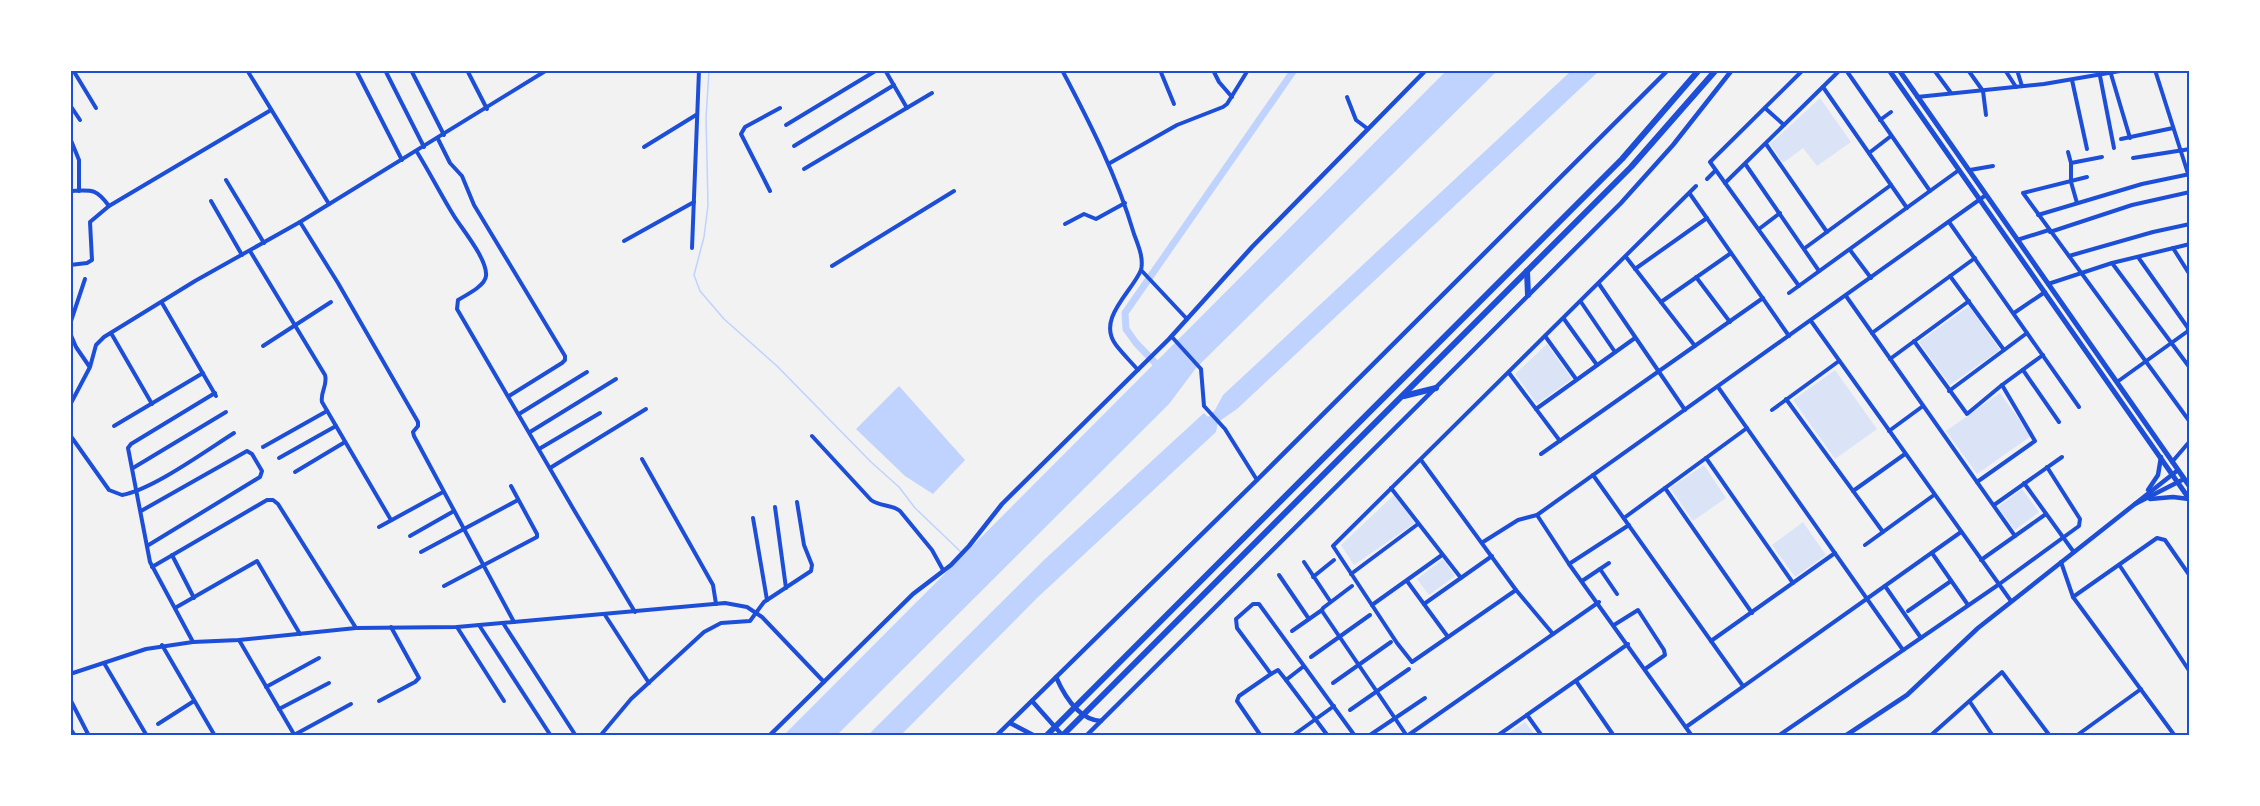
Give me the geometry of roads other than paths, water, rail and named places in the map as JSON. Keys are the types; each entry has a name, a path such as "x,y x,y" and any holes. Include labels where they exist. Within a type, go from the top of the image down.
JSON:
{"highway":[{"path":"1046,735 1622,159 1699,70"},
{"path":"1063,735 1631,167 1716,70"},
{"path":"1527,271 1528,295"},
{"path":"1403,396 1436,388"}],"main road":[{"path":"1889,70 2162,457 2175,471 2189,499"},
{"path":"1899,70 2117,382 2172,462 2175,471"},
{"path":"2181,480 2190,487"}],"street":[{"path":"73,70 96,108"},
{"path":"247,70 329,204"},
{"path":"356,70 402,160"},
{"path":"385,70 424,147"},
{"path":"411,70 444,135"},
{"path":"467,70 487,109"},
{"path":"70,405 90,367 96,345 111,333 195,281 264,243 417,152 547,70"},
{"path":"692,248 699,70"},
{"path":"786,125 877,70"},
{"path":"885,70 906,108"},
{"path":"1062,70 1110,163 1142,260 1141,270 1112,315 1110,328 1114,344 1138,370"},
{"path":"1160,70 1174,104"},
{"path":"1213,70 1219,82 1232,97"},
{"path":"1110,163 1177,125 1223,108 1248,70"},
{"path":"769,735 913,594 951,565 1002,504 1172,337 1246,254 1426,70"},
{"path":"996,735 1257,480 1668,70"},
{"path":"1086,735 1621,203 1673,145 1732,70"},
{"path":"1799,286 1710,162 1803,70"},
{"path":"1725,183 1746,165 1840,70"},
{"path":"1846,70 1930,191"},
{"path":"1934,70 1951,94"},
{"path":"1968,70 1983,91 1986,115"},
{"path":"2005,70 2019,87"},
{"path":"2017,70 2019,87"},
{"path":"2080,70 2084,78"},
{"path":"1917,97 2019,87 2100,76 2126,70"},
{"path":"2155,70 2190,180"},
{"path":"2111,74 2130,138"},
{"path":"2100,76 2114,148"},
{"path":"2072,80 2088,149"},
{"path":"795,146 894,86"},
{"path":"1823,87 1907,208"},
{"path":"804,169 932,93"},
{"path":"1347,97 1357,122 1368,129"},
{"path":"70,105 80,120"},
{"path":"770,191 741,134 746,127 780,108"},
{"path":"1765,108 1784,125"},
{"path":"70,266 92,260 90,222 110,206 271,110"},
{"path":"1880,120 1891,112"},
{"path":"644,147 697,114"},
{"path":"2121,140 2173,128"},
{"path":"1869,153 1891,136"},
{"path":"70,138 79,160 79,191"},
{"path":"438,139 450,163 462,176 474,204 565,356 562,363 508,396"},
{"path":"1766,144 1827,232"},
{"path":"2133,158 2190,149"},
{"path":"417,152 455,218 475,246 486,273 484,282 458,300 457,305 635,612"},
{"path":"2068,152 2071,182 2077,203"},
{"path":"2071,164 2102,157"},
{"path":"1746,165 1819,271"},
{"path":"1969,170 1994,166"},
{"path":"1789,293 1960,170"},
{"path":"1707,179 1715,171"},
{"path":"2038,215 2142,184 2189,174"},
{"path":"2087,177 2023,193 2190,422"},
{"path":"226,180 264,243"},
{"path":"1805,248 1891,185"},
{"path":"1516,590 1412,662 1334,551 1334,545 1696,186"},
{"path":"70,191 91,190 98,193 110,206"},
{"path":"832,266 954,191"},
{"path":"2018,240 2132,205 2190,192"},
{"path":"1690,194 1790,336"},
{"path":"1483,542 1518,520 1536,515 1986,195"},
{"path":"211,201 242,255"},
{"path":"624,242 694,202"},
{"path":"1065,224 1084,214 1096,219 1125,203"},
{"path":"1759,229 1780,213"},
{"path":"1635,269 1707,218"},
{"path":"300,222 418,422 413,435 514,622"},
{"path":"1949,222 2079,406"},
{"path":"2068,256 2190,224"},
{"path":"2048,284 2112,263 2190,244"},
{"path":"2173,248 2190,275"},
{"path":"1850,249 1871,278"},
{"path":"250,251 325,375 326,382 321,398 391,520"},
{"path":"1661,302 1731,253"},
{"path":"1626,257 1695,346"},
{"path":"2117,382 2187,334 2188,328 2138,257"},
{"path":"1872,333 1975,258"},
{"path":"2112,263 2190,368"},
{"path":"1141,270 1187,319"},
{"path":"1950,276 2004,350"},
{"path":"1696,278 1730,321"},
{"path":"70,324 85,279"},
{"path":"1599,284 1686,410"},
{"path":"2014,313 2045,292"},
{"path":"1846,296 2015,536"},
{"path":"1541,454 1763,298"},
{"path":"1890,359 1969,301"},
{"path":"262,346 331,302"},
{"path":"1581,302 1616,352"},
{"path":"162,303 216,395 131,444 128,452 152,567 193,642"},
{"path":"1564,319 1597,365"},
{"path":"1811,321 2011,601"},
{"path":"70,333 76,347 90,367"},
{"path":"111,333 152,404"},
{"path":"1949,390 2027,333"},
{"path":"1545,336 1576,379"},
{"path":"1172,337 1201,369 1203,406 1225,429 1257,480"},
{"path":"1536,409 1635,338"},
{"path":"1914,341 1967,414 2043,355"},
{"path":"1772,410 1839,361"},
{"path":"2023,370 2059,422"},
{"path":"519,414 587,372"},
{"path":"114,426 203,373"},
{"path":"1509,373 1560,441"},
{"path":"530,432 616,379"},
{"path":"1977,482 2034,441 2002,385"},
{"path":"1718,387 1904,650"},
{"path":"1786,399 1883,532"},
{"path":"1889,431 1923,406"},
{"path":"550,468 646,410"},
{"path":"263,447 327,411"},
{"path":"133,468 226,412"},
{"path":"539,448 600,412"},
{"path":"279,458 336,426"},
{"path":"1624,518 1747,429"},
{"path":"70,435 110,490 122,495 137,490 234,433"},
{"path":"812,436 871,500 880,505 895,507 900,511 925,540 943,570"},
{"path":"2172,462 2190,441"},
{"path":"295,472 345,442"},
{"path":"141,511 247,451 252,453 262,471 260,477 147,546"},
{"path":"1854,491 1905,454"},
{"path":"1994,505 2061,457"},
{"path":"2146,497 2158,475 2162,457"},
{"path":"1706,458 1793,583"},
{"path":"642,459 713,585 716,604"},
{"path":"1421,460 1516,590 1553,634"},
{"path":"1778,735 1998,585 2079,526 2080,519 2047,468"},
{"path":"2146,497 2175,471"},
{"path":"1593,475 1743,686"},
{"path":"1845,735 1907,696 1978,628 2073,551 2135,504 2181,480"},
{"path":"2024,483 2073,551"},
{"path":"444,586 537,537 511,486"},
{"path":"1391,488 1461,578"},
{"path":"1665,488 1752,613"},
{"path":"379,527 443,492"},
{"path":"1865,545 1934,495"},
{"path":"2146,497 2189,499"},
{"path":"152,567 267,500 273,500 278,504 356,628"},
{"path":"421,552 518,500"},
{"path":"600,735 624,706 713,626 722,623 748,622 767,600 808,574 812,568 804,545 797,502"},
{"path":"774,507 786,588"},
{"path":"410,536 454,511"},
{"path":"1980,560 2046,514"},
{"path":"1536,515 1692,735"},
{"path":"753,518 767,600"},
{"path":"1351,574 1418,524"},
{"path":"1569,564 1629,525"},
{"path":"1686,727 1961,532"},
{"path":"2073,597 2157,538 2165,540 2190,576"},
{"path":"1932,553 1968,605"},
{"path":"1711,641 1834,554"},
{"path":"172,555 194,598"},
{"path":"1372,605 1442,555"},
{"path":"1424,604 1492,556"},
{"path":"1313,577 1334,560"},
{"path":"175,608 257,561 300,634"},
{"path":"2061,561 2073,597 2175,735"},
{"path":"1304,562 1330,601"},
{"path":"1582,581 1609,563"},
{"path":"2120,566 2190,672"},
{"path":"1600,569 1617,594"},
{"path":"1279,575 1309,619"},
{"path":"1407,581 1448,637"},
{"path":"1908,611 1952,581"},
{"path":"1292,631 1352,586"},
{"path":"1885,586 1921,638"},
{"path":"1322,610 1407,735 1599,602"},
{"path":"1271,674 1235,624 1236,619 1254,603 1260,605 1355,735"},
{"path":"70,674 130,653 162,645 356,628 479,626 737,604 762,617 824,682"},
{"path":"1614,625 1638,610 1665,655 1645,669"},
{"path":"605,615 649,683"},
{"path":"1311,657 1370,615"},
{"path":"503,623 576,735"},
{"path":"479,626 551,735"},
{"path":"379,702 415,682 418,678 391,627"},
{"path":"457,627 504,700"},
{"path":"239,640 294,735 351,704"},
{"path":"1333,683 1391,642"},
{"path":"1497,735 1628,644"},
{"path":"162,645 215,735"},
{"path":"266,687 319,658"},
{"path":"104,663 147,735"},
{"path":"1286,680 1304,666"},
{"path":"1350,710 1409,669"},
{"path":"1261,735 1237,701 1239,696 1278,670 1328,735"},
{"path":"1930,735 2002,672 2049,735"},
{"path":"1056,677 1063,694 1079,711 1093,721 1101,721"},
{"path":"1576,681 1614,735"},
{"path":"279,710 329,683"},
{"path":"2076,735 2141,689"},
{"path":"1370,735 1425,698"},
{"path":"70,699 89,735"},
{"path":"158,724 194,701"},
{"path":"1032,701 1063,735"},
{"path":"1970,702 1993,735"},
{"path":"1295,734 1334,706"},
{"path":"1527,715 1542,735"},
{"path":"1010,723 1035,735"},
{"path":"70,728 75,735"}],"water":[{"path":"1446,71 1497,71 1196,368 1169,404 837,735 783,736"},
{"path":"1571,71 1599,71 1237,409 1218,422 1216,432 1037,598 901,735 867,736 1044,560 1204,413 1208,417 1215,410 1223,395"},
{"path":"899,386 965,460 933,494 905,476 856,429"}],"waterway":[{"path":"709,70 706,118 708,205 704,237 694,275 700,291 724,319 777,366 961,552"},
{"path":"1162,370 1126,329 1125,313 1294,70"}]}
